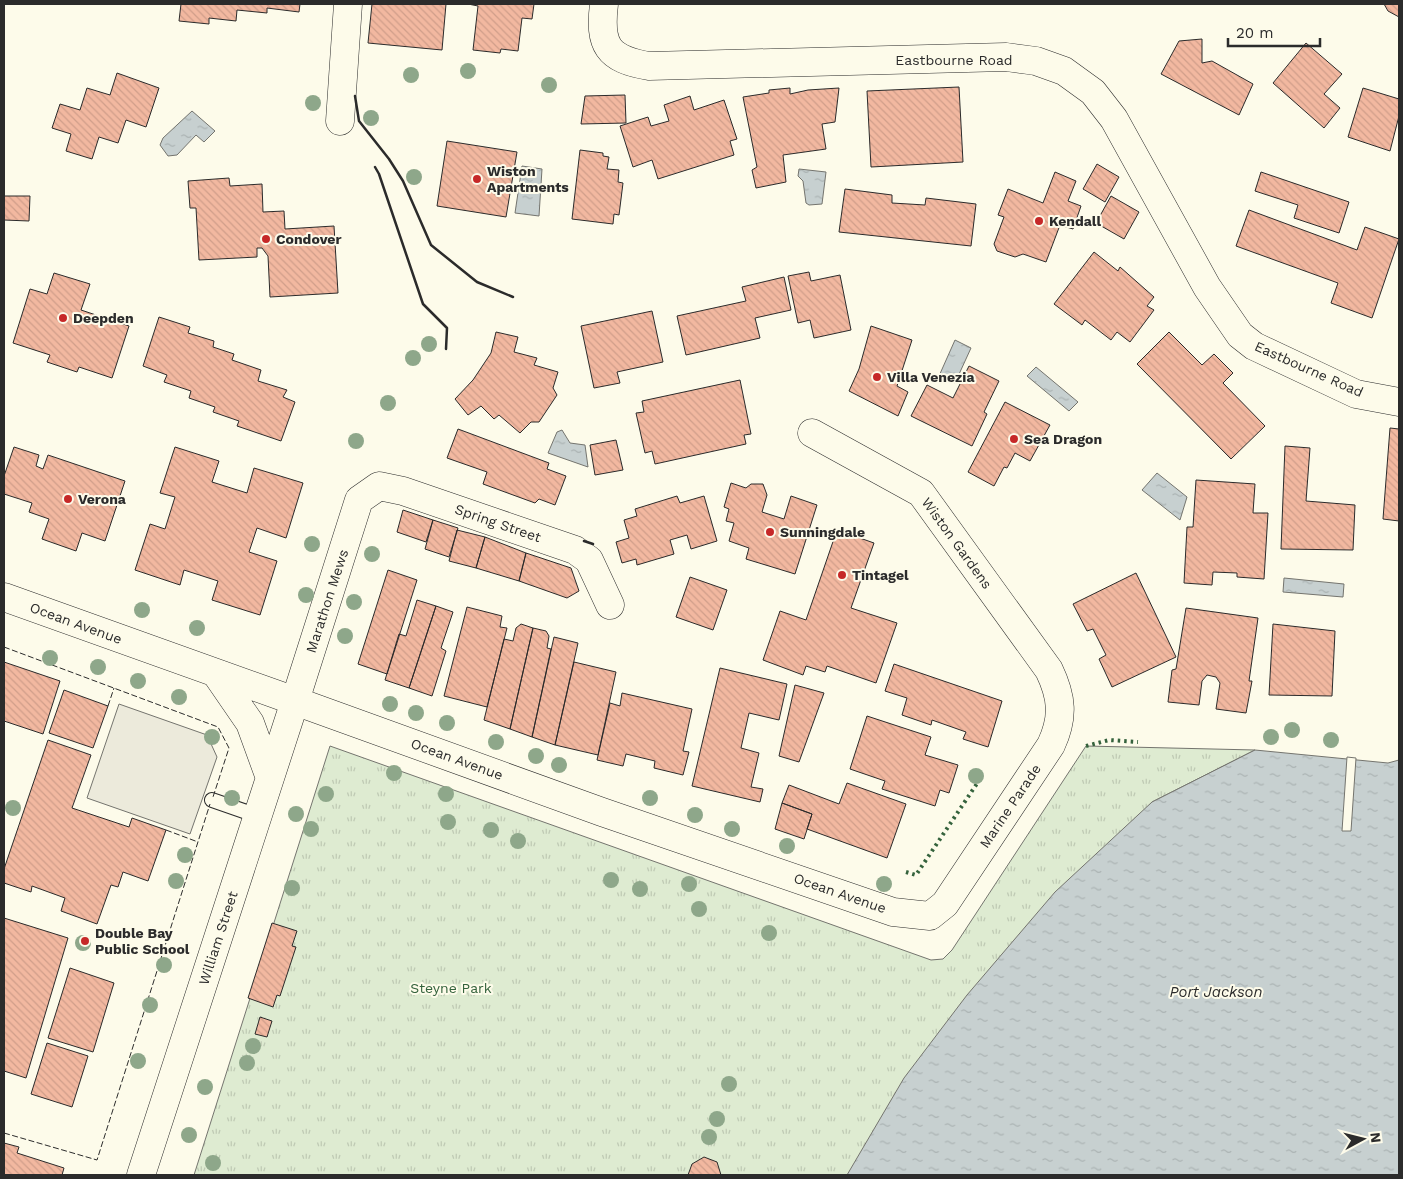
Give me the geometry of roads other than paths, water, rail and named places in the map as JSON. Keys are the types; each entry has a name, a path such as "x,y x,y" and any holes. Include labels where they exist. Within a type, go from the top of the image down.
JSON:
{"street":[{"path":"340,121 348,4"},
{"name":"Eastbourne Road","path":"604,4 603,38 608,48 618,58 649,66 1006,57 1036,61 1064,71 1093,92 1114,119 1207,287 1240,335 1254,346 1356,394 1399,402"},
{"name":"Wiston Gardens","path":"812,433 921,493 1049,670"},
{"name":"Spring Street","path":"359,500 379,486 403,491 575,550 589,560 610,605"},
{"name":"Marathon Mews","path":"295,701 359,500"},
{"name":"Ocean Avenue","path":"4,597 611,816 893,912 913,915"},
{"name":"Marine Parade","path":"913,915 930,916 946,904 1051,745 1060,720 1059,691 1049,670"},
{"path":"217,675 250,724 270,778"},
{"name":"William Street","path":"141,1175 295,701"}],"lane":[{"path":"212,800 258,816"}],"water":[{"path":"192,111 215,131 204,142 196,135 177,155 168,156 160,145 163,138"},
{"path":"522,166 542,169 539,216 515,213"},
{"path":"799,169 826,172 822,204 809,205 806,203 803,181 798,176"},
{"path":"955,340 971,348 955,383 939,376"},
{"path":"1036,367 1078,402 1069,411 1027,376"},
{"path":"562,430 570,443 585,445 588,467 548,453 557,432"},
{"path":"1157,473 1187,497 1180,520 1142,490"},
{"path":"1284,578 1344,584 1343,597 1283,592"},
{"name":"Port Jackson","path":"1255,750 1388,763 1399,760 1399,1175 847,1175 904,1078 967,995 1055,892 1152,802"}],"place":[{"name":"Wiston Apartments","path":"477,179"},
{"name":"Kendall","path":"1039,221"},
{"name":"Condover","path":"266,239"},
{"name":"Deepden","path":"63,318"},
{"name":"Villa Venezia","path":"877,377"},
{"name":"Sea Dragon","path":"1014,439"},
{"name":"Verona","path":"68,499"},
{"name":"Sunningdale","path":"770,532"},
{"name":"Tintagel","path":"842,575"},
{"name":"Double Bay Public School","path":"85,941"}],"park label":[{"name":"Steyne Park","path":"451,988"}]}
